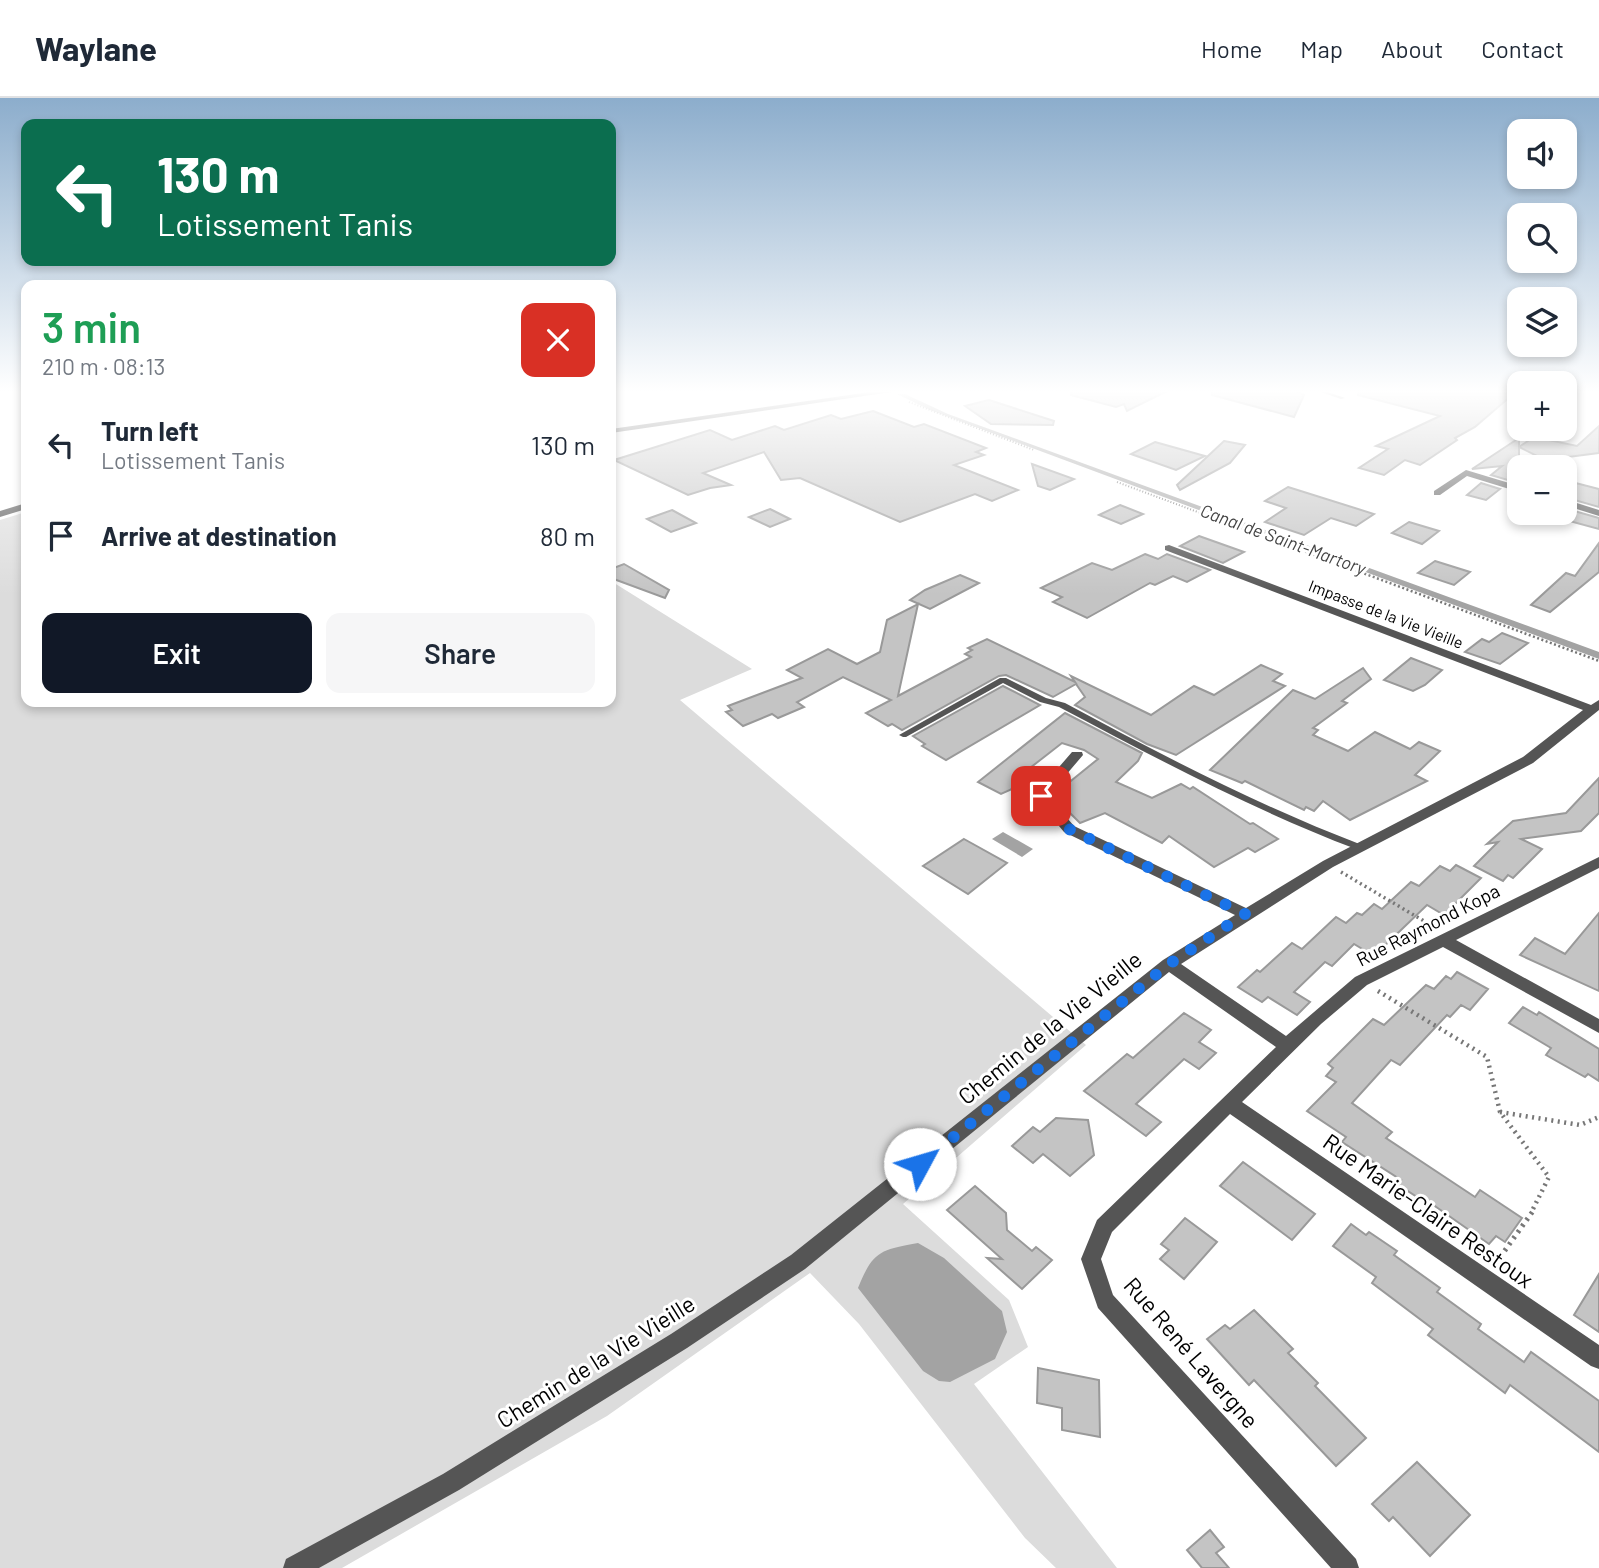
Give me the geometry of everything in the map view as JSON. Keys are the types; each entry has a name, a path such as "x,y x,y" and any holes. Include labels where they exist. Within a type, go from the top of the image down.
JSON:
{"street":[{"path":"1437,493 1466,473 1507,485"},
{"path":"1577,506 1599,513"},
{"path":"0,514 21,508"},
{"name":"Impasse de la Vie Vieille","path":"1169,548 1595,707"},
{"name":"Chemin de la Vie Vieille","path":"295,1568 451,1482 679,1341 798,1262 1169,964 1328,864 1528,760 1595,707"},
{"path":"1077,755 1041,796 1069,829 1245,914"},
{"name":"Rue Raymond Kopa","path":"1230,1104 1286,1045 1361,981 1599,862"},
{"path":"1443,940 1599,1027"},
{"path":"1169,964 1286,1045"},
{"name":"Rue Marie-Claire Restoux","path":"1230,1104 1599,1358"},
{"name":"Rue René Lavergne","path":"1230,1104 1104,1226 1091,1259 1105,1301 1347,1568"}],"lane":[{"path":"903,735 1003,680 1043,701 1062,705 1184,769 1312,831 1359,848"}],"path":[{"path":"1117,482 1599,661"},
{"path":"1328,864 1437,929 1443,940"},
{"path":"1361,981 1487,1057 1500,1112 1549,1177 1534,1209 1483,1280"},
{"path":"1500,1112 1580,1125 1599,1117"}],"shaded area":[{"path":"21,514 21,707 616,707 616,584 752,669 680,700 1086,1045 903,1204 1009,1300 1028,1347 974,1384 1117,1568 1056,1568 1025,1538 859,1324 810,1273 607,1416 342,1568 0,1568 0,520"}],"water":[{"name":"Canal de Saint-Martory","path":"1058,458 1067,458 1599,652 1599,659"},
{"path":"1003,832 1033,849 1022,857 992,839"},
{"path":"918,1243 944,1258 1002,1311 1007,1332 995,1359 950,1382 939,1381 923,1371 858,1288 868,1266 879,1254"}],"building":[{"path":"748,458 703,473 731,485 688,495 616,459"},
{"path":"767,458 976,458 954,465 1018,490 992,501 975,494 900,522 800,478 781,480"},
{"path":"1141,458 1202,458 1176,470"},
{"path":"1206,458 1234,458 1230,463 1180,490 1177,485"},
{"path":"1375,458 1431,458 1420,465 1405,460 1384,475 1359,468"},
{"path":"1489,458 1507,458 1507,480 1491,475 1502,466 1472,469"},
{"path":"1032,464 1074,479 1050,490 1038,486"},
{"path":"1481,483 1500,489 1486,500 1467,495"},
{"path":"1577,483 1599,489 1599,507 1577,501"},
{"path":"1288,487 1374,514 1356,526 1331,518 1304,535 1265,522 1286,508 1265,501"},
{"path":"1120,505 1143,514 1121,524 1099,515"},
{"path":"770,509 790,519 770,527 749,517"},
{"path":"672,510 696,523 671,532 647,519"},
{"path":"1577,512 1599,518 1599,529 1577,523"},
{"path":"1409,522 1439,531 1422,544 1392,533"},
{"path":"1199,536 1244,552 1223,563 1180,546"},
{"path":"1599,543 1599,572 1550,612 1531,605 1566,573 1575,576"},
{"path":"1145,554 1158,559 1167,554 1210,570 1187,582 1173,576 1155,585 1150,583 1087,618 1053,602 1062,597 1041,588 1092,563 1112,570"},
{"path":"1435,561 1470,572 1454,585 1418,573"},
{"path":"624,564 669,590 665,598 616,580 616,567"},
{"path":"960,575 979,583 930,609 910,600 925,590"},
{"path":"918,604 898,696 971,657 965,654 972,650 968,648 987,639 1151,715 1194,686 1214,695 1261,665 1282,674 1273,681 1285,686 1176,755 1147,744 1075,705 1085,697 1076,684 1053,697 1006,675 999,676 902,730 892,724 888,726 866,713 891,700 843,677 797,702 804,707 778,718 772,714 743,726 726,712 732,710 728,706 802,678 787,670 828,649 857,664 880,652 887,620"},
{"path":"1502,633 1528,643 1500,664 1465,652 1482,639 1489,642"},
{"path":"1411,658 1442,670 1425,685 1413,691 1384,680"},
{"path":"1363,668 1371,679 1342,701 1347,703 1313,728 1318,730 1313,735 1348,751 1375,732 1410,749 1419,742 1440,751 1415,775 1427,781 1350,820 1323,801 1314,811 1306,807 1304,810 1245,781 1242,783 1210,770 1293,690 1315,699"},
{"path":"1003,686 1040,705 946,760 922,746 925,744 913,736"},
{"path":"1065,713 1142,753 1138,761 1116,782 1152,798 1181,784 1190,789 1193,787 1278,839 1255,852 1248,848 1214,867 1169,836 1162,843 1105,813 1080,823 1056,793 1098,759 1084,750 1062,743 1021,775 1026,778 1010,790 1001,794 978,782"},
{"path":"1599,778 1599,813 1581,831 1521,839 1542,849 1513,878 1508,875 1503,881 1474,866 1498,842 1487,844 1513,821 1566,813"},
{"path":"964,839 1007,863 968,894 923,866"},
{"path":"1456,865 1481,878 1444,915 1427,905 1374,956 1354,944 1332,966 1325,962 1294,992 1310,1002 1297,1015 1268,997 1262,1002 1238,987 1257,970 1260,972 1292,943 1302,949 1336,917 1346,923 1357,913 1362,915 1374,904 1382,909 1411,882 1419,886 1440,866 1450,871"},
{"path":"1599,913 1599,991 1520,955 1535,938 1565,954"},
{"path":"1457,972 1488,989 1470,1010 1461,1005 1450,1017 1447,1015 1400,1065 1391,1060 1352,1103 1392,1132 1386,1138 1475,1197 1480,1190 1522,1218 1505,1242 1496,1236 1489,1244 1429,1202 1428,1204 1397,1184 1401,1180 1342,1142 1346,1137 1307,1111 1336,1082 1326,1076 1333,1068 1328,1064 1373,1019 1384,1025 1426,985 1434,989 1446,976 1451,979"},
{"path":"1523,1007 1537,1015 1539,1012 1599,1049 1599,1081 1588,1074 1585,1077 1546,1055 1551,1048 1509,1023"},
{"path":"1184,1013 1211,1030 1199,1042 1216,1053 1199,1069 1184,1059 1136,1104 1161,1122 1146,1136 1084,1091 1127,1054 1133,1058"},
{"path":"1056,1118 1088,1120 1094,1155 1070,1176 1043,1154 1033,1163 1012,1146 1033,1127 1040,1132"},
{"path":"1243,1162 1315,1214 1292,1240 1220,1186"},
{"path":"975,1186 1006,1213 1007,1230 1032,1251 1036,1247 1052,1260 1022,1289 987,1258 1002,1259 947,1210"},
{"path":"1185,1218 1217,1242 1184,1279 1160,1259 1169,1250 1161,1244"},
{"path":"1351,1224 1366,1235 1369,1232 1397,1251 1394,1255 1440,1288 1437,1292 1481,1324 1478,1329 1524,1362 1531,1352 1599,1401 1599,1452 1510,1385 1505,1393 1428,1335 1433,1329 1372,1283 1376,1277 1333,1246"},
{"path":"1599,1274 1599,1332 1574,1315"},
{"path":"1254,1310 1293,1349 1288,1353 1318,1383 1315,1386 1366,1438 1336,1466 1254,1380 1249,1385 1207,1339 1225,1325 1230,1329"},
{"path":"1038,1368 1099,1380 1100,1437 1062,1430 1062,1408 1037,1403"},
{"path":"1417,1462 1470,1515 1430,1556 1393,1517 1389,1521 1372,1504"},
{"path":"1210,1530 1224,1547 1216,1553 1229,1568 1202,1568 1187,1550"}],"route":[{"path":"920,1164 1169,964 1245,914 1069,829 1041,796"}]}
